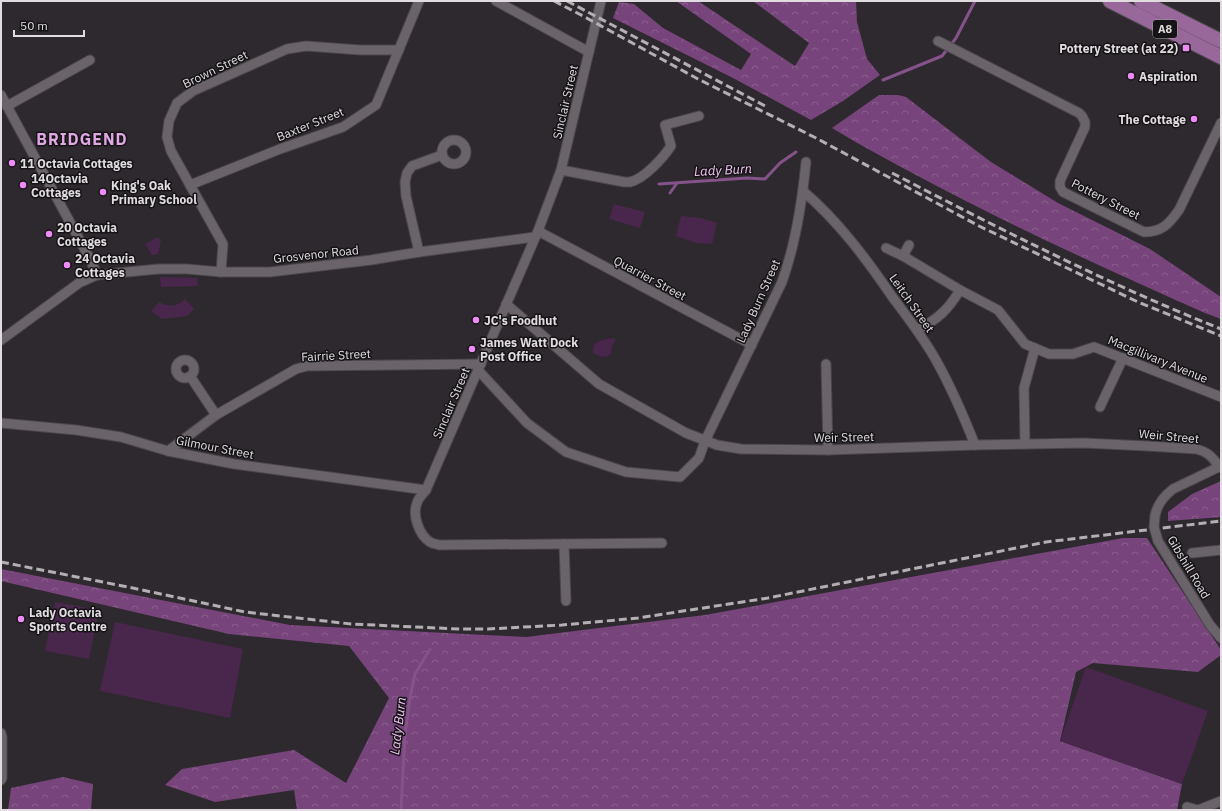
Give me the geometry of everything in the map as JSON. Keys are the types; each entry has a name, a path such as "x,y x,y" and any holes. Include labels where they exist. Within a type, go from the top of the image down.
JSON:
{"highway":[{"name":"A8","path":"1110,1 1154,15 1221,41"},
{"name":"A8","path":"1141,1 1154,15 1221,57"}],"street":[{"name":"Baxter Street","path":"190,184 280,149 343,127 376,105 419,1"},
{"path":"496,1 589,52"},
{"name":"Sinclair Street","path":"601,1 561,170 537,234 426,490 417,502 415,511 416,519 422,534 430,542 439,545 662,544"},
{"name":"Pottery Street","path":"938,41 1082,116 1085,122 1084,132 1060,181 1060,187 1063,192 1144,232 1152,232 1162,229 1171,222 1179,210 1221,123"},
{"name":"Brown Street","path":"222,272 223,244 171,151 167,137 169,121 177,103 192,90 287,49 306,46 360,50 399,50"},
{"path":"7,106 90,60"},
{"path":"1,95 84,248 97,275"},
{"path":"561,170 630,182 642,176 665,155 670,146 665,125 699,116"},
{"path":"419,252 406,196 405,182 407,173 412,166 442,155"},
{"name":"Lady Burn Street","path":"479,367 527,423 566,452 626,472 680,477 699,458 705,441 782,282 796,231 806,162"},
{"name":"Leitch Street","path":"803,191 821,206 849,236 917,330 949,384 975,445"},
{"name":"Grosvenor Road","path":"1,340 79,283 97,275 158,269 187,269 222,272 270,272 372,260 537,234"},
{"name":"Quarrier Street","path":"537,234 752,345"},
{"path":"904,256 909,245"},
{"name":"Macgillivary Avenue","path":"886,248 904,256 960,290 998,310 1025,344 1049,354 1073,354 1094,347 1221,398"},
{"path":"917,330 931,322 945,311 960,290"},
{"name":"Weir Street","path":"506,304 600,384 686,433 717,445 741,449 828,450 975,445 1105,444 1196,449 1209,454 1220,466"},
{"path":"1025,444 1024,388 1035,348"},
{"path":"1100,407 1123,358"},
{"path":"826,364 828,450"},
{"name":"Fairrie Street","path":"168,451 216,414 296,369 307,366 479,367"},
{"path":"190,376 216,414"},
{"name":"Gilmour Street","path":"1,423 76,430 121,437 168,451 234,464 426,490"},
{"name":"Gibshill Road","path":"1220,466 1173,489 1166,494 1156,508 1154,527 1158,541 1210,625 1220,637"},
{"path":"564,544 566,601"},
{"path":"1192,553 1221,550"},
{"path":"1,733 1,780"},
{"path":"1187,807 1199,810 1221,801"}],"green space":[{"path":"676,1 698,1 795,66 809,43 753,1 856,1 857,22 867,59 880,75 843,101 811,120 733,78 613,18 619,2 634,4 663,28 741,70 751,54"},
{"path":"879,95 898,95 906,97 991,162 1058,203 1150,249 1221,297 1221,319 1102,267 1034,235 869,150 832,128"},
{"path":"1221,481 1221,517 1168,521 1168,512 1192,494"},
{"path":"1123,538 1147,538 1221,650 1221,655 1198,672 1093,663 1076,672 1060,741 1182,784 1177,810 297,810 294,790 215,802 165,785 182,769 294,750 346,783 389,698 349,646 229,634 1,581 1,569 290,625 526,637 705,615"},
{"path":"63,777 93,784 91,810 8,810 11,788"}],"shaded area":[{"path":"614,204 645,212 640,228 609,219"},
{"path":"681,216 701,218 717,223 712,244 696,243 676,236"},
{"path":"158,237 161,241 158,254 152,255 145,244"},
{"path":"160,277 197,278 198,286 161,287"},
{"path":"185,299 194,309 187,316 162,319 151,311 159,302 166,305 176,305"},
{"path":"613,338 615,339 615,342 610,355 602,357 593,353 594,345 596,343"},
{"path":"55,602 99,610 89,659 45,651"},
{"path":"115,622 243,649 230,718 100,691"},
{"path":"1086,667 1208,711 1182,784 1060,741"}],"waterway":[{"name":"Lady Burn","path":"883,80 942,56 956,38 975,1"},
{"name":"Lady Burn","path":"659,184 747,178 765,179 780,163 796,152"},
{"name":"Lady Burn","path":"670,193 677,183"},
{"name":"Lady Burn","path":"401,810 405,735 410,698 415,674 430,649"}],"railway":[{"path":"554,1 698,79 816,138 979,226 1138,302 1221,336"},
{"path":"567,1 767,107"},
{"path":"892,173 1096,275 1221,329"},
{"path":"1,562 245,612 351,624 488,629 562,625 638,618 768,598 1046,542 1221,521"}],"place":[{"name":"Pottery Street (at 22)","path":"1186,48"},
{"name":"Aspiration","path":"1131,76"},
{"name":"The Cottage","path":"1194,119"},
{"name":"11 Octavia Cottages","path":"12,163"},
{"name":"14Octavia Cottages","path":"23,185"},
{"name":"King's Oak Primary School","path":"103,192"},
{"name":"20 Octavia Cottages","path":"49,234"},
{"name":"24 Octavia Cottages","path":"67,265"},
{"name":"JC's Foodhut","path":"476,320"},
{"name":"James Watt Dock Post Office","path":"472,349"},
{"name":"Lady Octavia Sports Centre","path":"21,619"}],"district":[{"name":"BRIDGEND","path":"82,139"}]}
